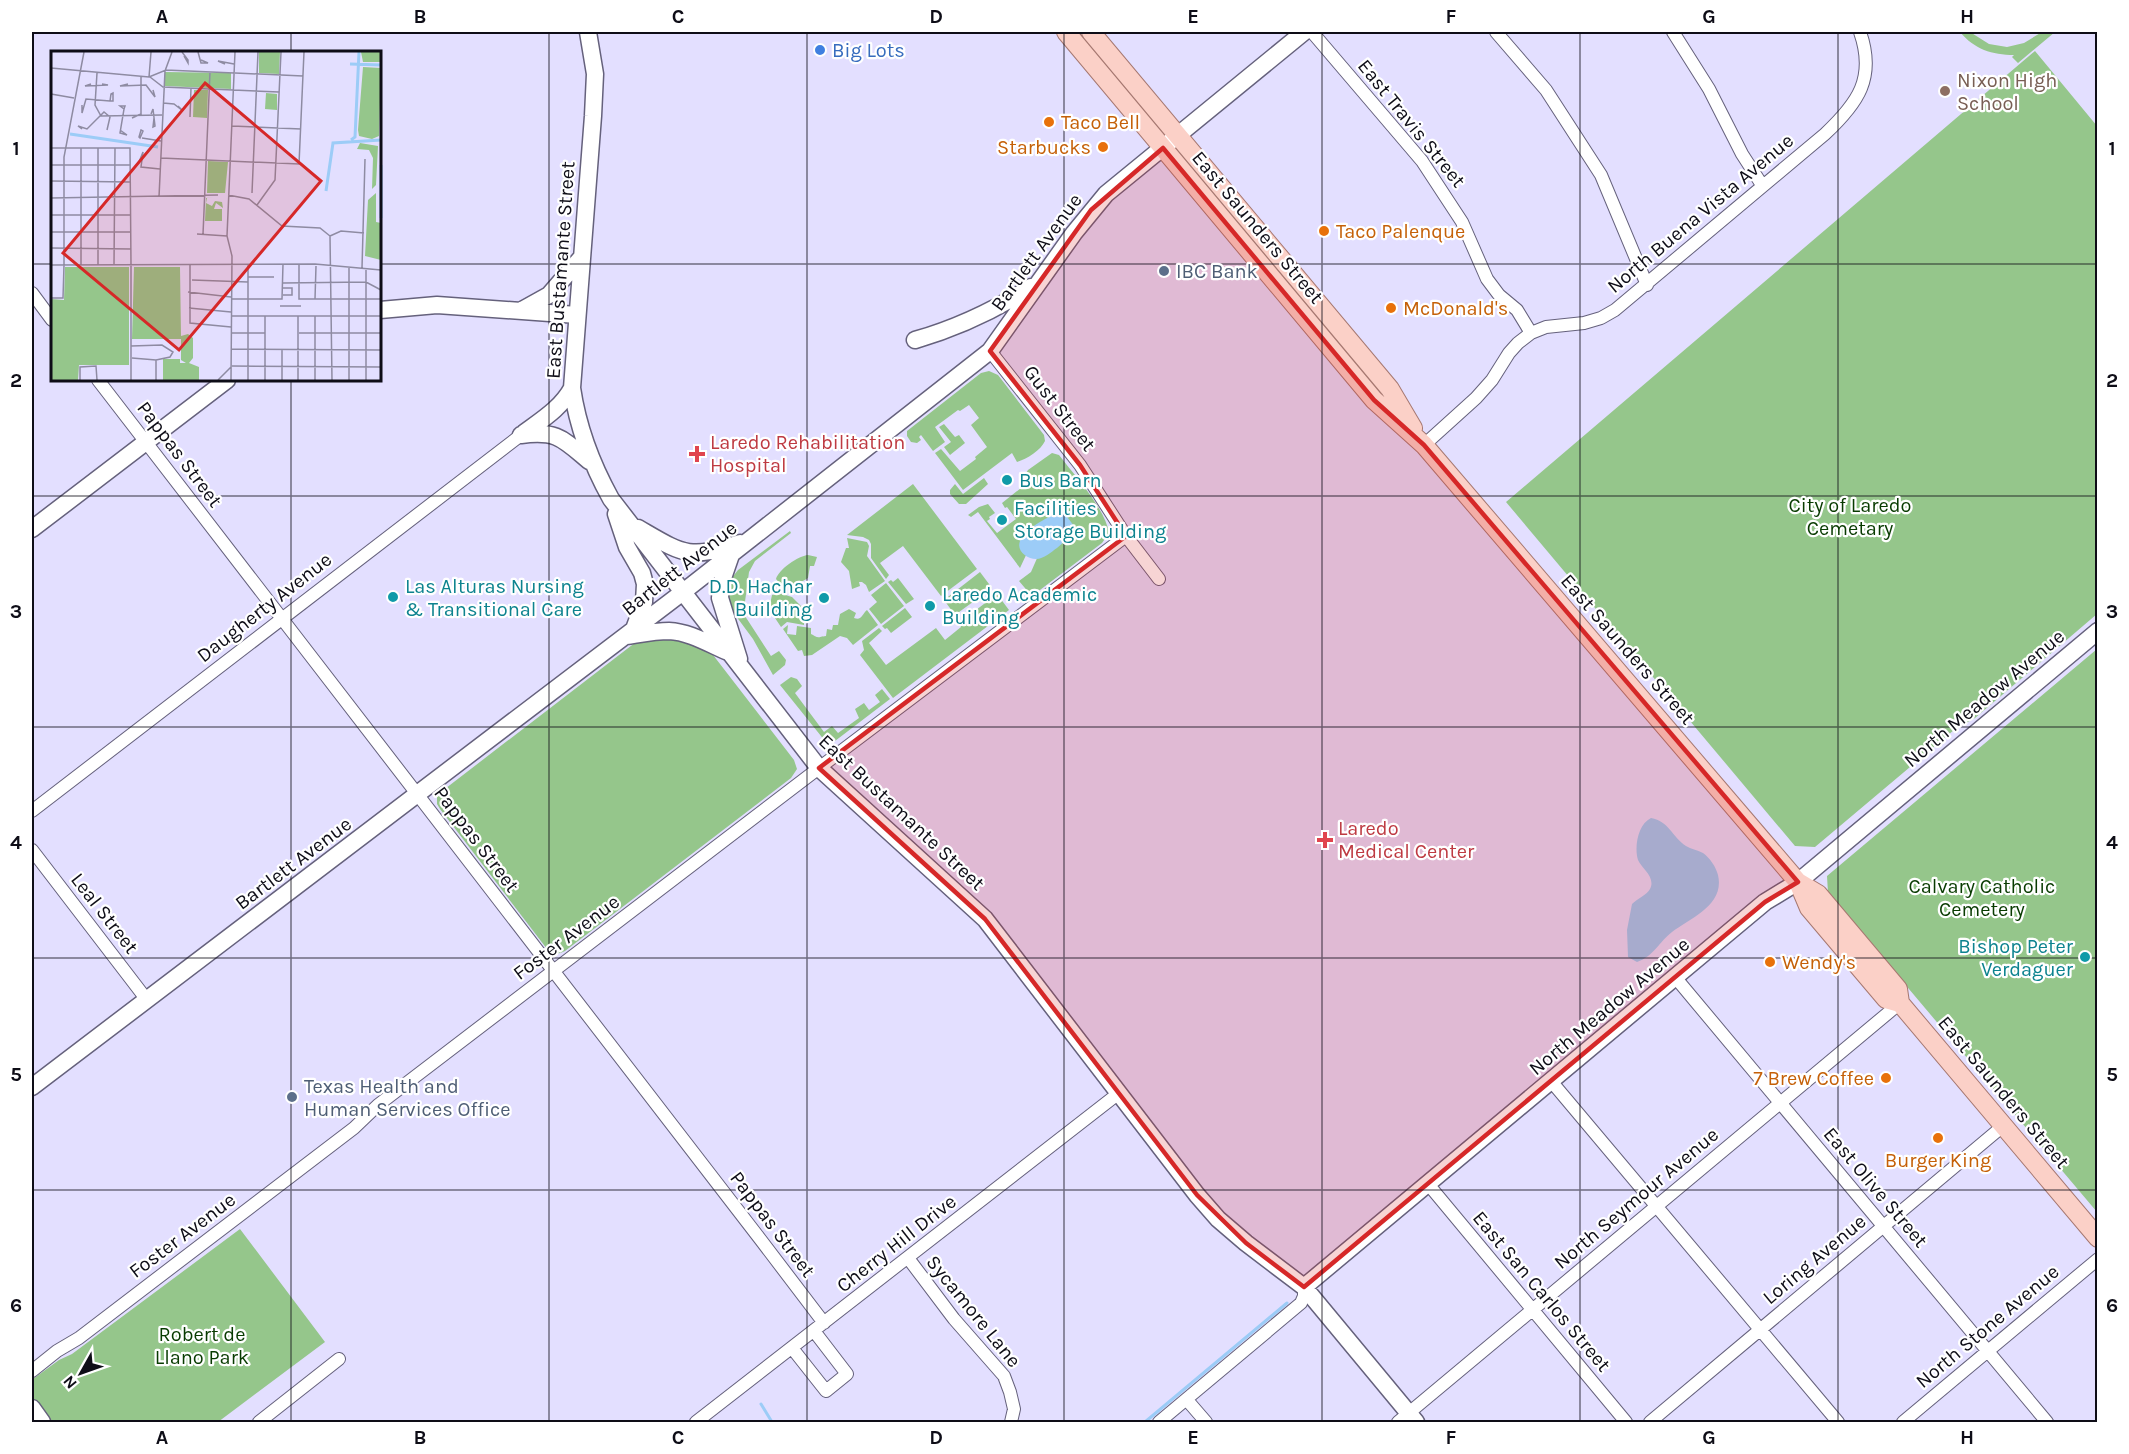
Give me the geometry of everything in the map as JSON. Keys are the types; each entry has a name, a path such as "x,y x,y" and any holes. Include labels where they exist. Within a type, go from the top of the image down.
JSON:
{"main road":[{"name":"East Bustamante Street","path":"588,32 595,74 572,388 576,417 592,464 611,499 819,768 985,920 1181,1175 1218,1219 1304,1287 1407,1420"},
{"name":"East Saunders Street","path":"1066,32 1374,400 1424,445 1798,882 1809,908 1886,999 1900,1003 2097,1238"},
{"name":"East Saunders Street","path":"1091,32 1390,389 1424,445"},
{"name":"Bartlett Avenue","path":"32,1088 683,592 990,351 1074,233 1106,194 1304,32"},
{"path":"521,310 549,295 582,258"},
{"path":"915,340 965,323 1010,301 1040,281"},
{"path":"381,310 436,305 577,315"},
{"path":"32,530 226,381"},
{"path":"521,435 554,411 572,388"},
{"path":"521,435 543,432 555,436 569,444 592,464"},
{"path":"611,499 627,547 642,573 645,584 644,602 629,633 675,632 730,653"},
{"path":"628,522 670,547 689,553 709,552 749,540"},
{"path":"732,554 721,584 720,598 742,669"},
{"name":"North Meadow Avenue","path":"1304,1287 1765,902 1798,882 2097,631"},
{"path":"32,1408 42,1422"}],"street":[{"name":"East Travis Street","path":"1312,32 1422,161 1462,222 1487,279 1499,295 1517,310 1531,333"},
{"path":"1496,32 1546,90 1601,175 1647,285"},
{"path":"1673,32 1709,89 1742,154 1762,185"},
{"name":"North Buena Vista Avenue","path":"1424,445 1476,398 1518,343 1531,333 1546,327 1584,323 1601,318 1622,305 1825,134 1854,104 1864,84 1867,69 1865,46 1860,32"},
{"path":"32,293 51,319"},
{"name":"Gust Street","path":"990,351 1080,465 1126,536 1159,579"},
{"name":"Pappas Street","path":"99,381 824,1323"},
{"name":"Daugherty Avenue","path":"32,811 521,435"},
{"name":"Foster Avenue","path":"32,1371 279,1186 354,1128 378,1106 1126,536"},
{"name":"Leal Street","path":"32,850 147,1000"},
{"name":"East Olive Street","path":"1675,977 2047,1422"},
{"name":"North Seymour Avenue","path":"1407,1420 1532,1310 1900,1003"},
{"path":"1551,1081 1838,1422"},
{"name":"Cherry Hill Drive","path":"696,1422 1119,1094"},
{"name":"Loring Avenue","path":"1650,1422 2003,1126"},
{"name":"East San Carlos Street","path":"1428,1185 1626,1422"},
{"name":"Sycamore Lane","path":"908,1258 954,1319 1004,1376 1011,1392 1014,1409 1011,1422"},
{"name":"North Stone Avenue","path":"1903,1422 2097,1259"},
{"name":"North Meadow Avenue","path":"1160,1422 1301,1303 1304,1287"},
{"path":"792,1348 826,1391 848,1374 813,1331"},
{"path":"259,1422 339,1359"},
{"path":"1187,1400 1206,1422"}],"highlighted area":[{"path":"1163,148 1374,400 1424,445 1798,882 1765,902 1304,1287 1246,1243 1197,1195 985,919 819,768 1126,536 1080,465 990,351 1091,210"}],"green space":[{"path":"1960,32 1970,32 1989,44 2007,47 2024,43 2042,32 2055,32 2018,63 2012,57 2014,55 1998,54 1977,47"},
{"name":"City of Laredo Cemetary","path":"2035,51 2097,126 2097,614 1975,718 1954,730 1815,847 1795,846 1506,502"},
{"path":"989,371 998,375 1044,435 1045,441 1037,451 1021,461 1017,462 1012,453 963,490 935,453 941,449 960,471 987,447 971,425 979,418 969,405 935,427 945,442 933,451 921,435 919,437 921,440 917,443 911,442 907,431 981,373"},
{"path":"944,424 955,437 959,435 965,443 950,455 944,447 951,442 939,427"},
{"path":"1052,453 1059,455 1088,492 1102,513 1109,533 1102,543 1036,593 1030,594 1019,581 1031,572 1038,556 1027,553 1020,568 978,512 971,517 968,515 988,504 995,513 987,521 997,533 1016,519 1002,503 1031,480 1026,473 1028,470"},
{"path":"984,478 988,484 966,504 959,504 950,494 955,484 963,494"},
{"path":"913,484 977,569 941,596 903,546 880,563 889,575 886,579 871,558 869,540 847,535"},
{"path":"790,531 791,533 755,561 749,572 744,609 745,616 771,656 779,651 786,660 785,665 773,675 753,639 733,612 728,600 728,590 731,579 738,570"},
{"path":"847,538 867,542 869,546 867,556 885,581 869,592 862,582 859,582 860,586 852,589 849,571 841,562 846,548 849,548"},
{"path":"808,555 817,557 814,566 810,566 808,578 796,584 779,583 776,579 781,571 799,558"},
{"path":"980,572 992,588 955,615 944,600"},
{"path":"898,578 914,599 906,604 888,582 891,580 893,582"},
{"path":"886,583 904,606 881,624 869,609 877,602 871,595"},
{"path":"779,593 792,597 801,609 804,609 802,620 804,625 787,622 781,627 769,609 772,595"},
{"path":"997,594 1009,610 893,698 860,655 864,650 862,641 879,628 882,631 869,643 886,665 936,628 945,640 961,627 959,623"},
{"path":"905,608 912,617 891,633 882,626"},
{"path":"849,609 856,613 854,618 857,619 867,610 878,625 853,645 847,638 840,636 812,655 804,656 802,650 798,651 783,629 788,625 787,634 796,635 797,626 811,628 811,634 814,636 826,636 827,629 832,630 833,625 838,625 840,614"},
{"path":"664,633 710,651 794,760 797,769 791,778 565,951 553,953 547,949 440,809 437,804 437,795 636,642"},
{"name":"Calvary Catholic Cemetery","path":"2097,649 2097,1212 1828,893 1827,876"},
{"path":"791,677 797,679 802,686 795,693 824,732 832,726 838,733 859,718 855,709 864,703 869,710 880,702 875,695 882,689 890,699 835,741 833,739 825,741 780,685"},
{"name":"Robert de Llano Park","path":"240,1229 325,1342 218,1422 51,1422 32,1397 33,1379 59,1360 72,1354"}],"water":[{"path":"1058,513 1065,514 1074,526 1067,538 1042,558 1033,559 1023,554 1019,545 1023,536 1037,524"},
{"path":"1651,818 1662,822 1686,846 1708,857 1717,872 1719,885 1712,903 1705,910 1672,932 1652,953 1637,962 1628,957 1627,930 1632,904 1647,893 1651,885 1650,877 1638,860 1637,849 1640,830"}],"waterway":[{"path":"1145,1422 1287,1303"},
{"path":"761,1404 772,1422"}],"place":[{"name":"Big Lots","path":"820,50"},
{"name":"Nixon High School","path":"1945,91"},
{"name":"Taco Bell","path":"1049,122"},
{"name":"Starbucks","path":"1103,147"},
{"name":"Taco Palenque","path":"1324,231"},
{"name":"IBC Bank","path":"1164,271"},
{"name":"McDonald's","path":"1391,308"},
{"name":"Laredo Rehabilitation Hospital","path":"697,454"},
{"name":"Bus Barn","path":"1007,480"},
{"name":"Facilities Storage Building","path":"1002,520"},
{"name":"Las Alturas Nursing & Transitional Care","path":"393,597"},
{"name":"D.D. Hachar Building","path":"824,598"},
{"name":"Laredo Academic Building","path":"930,606"},
{"name":"Laredo Medical Center","path":"1325,840"},
{"name":"Bishop Peter Verdaguer","path":"2085,957"},
{"name":"Wendy's","path":"1770,962"},
{"name":"7 Brew Coffee","path":"1886,1078"},
{"name":"Texas Health and Human Services Office","path":"292,1097"},
{"name":"Burger King","path":"1938,1138"}]}
